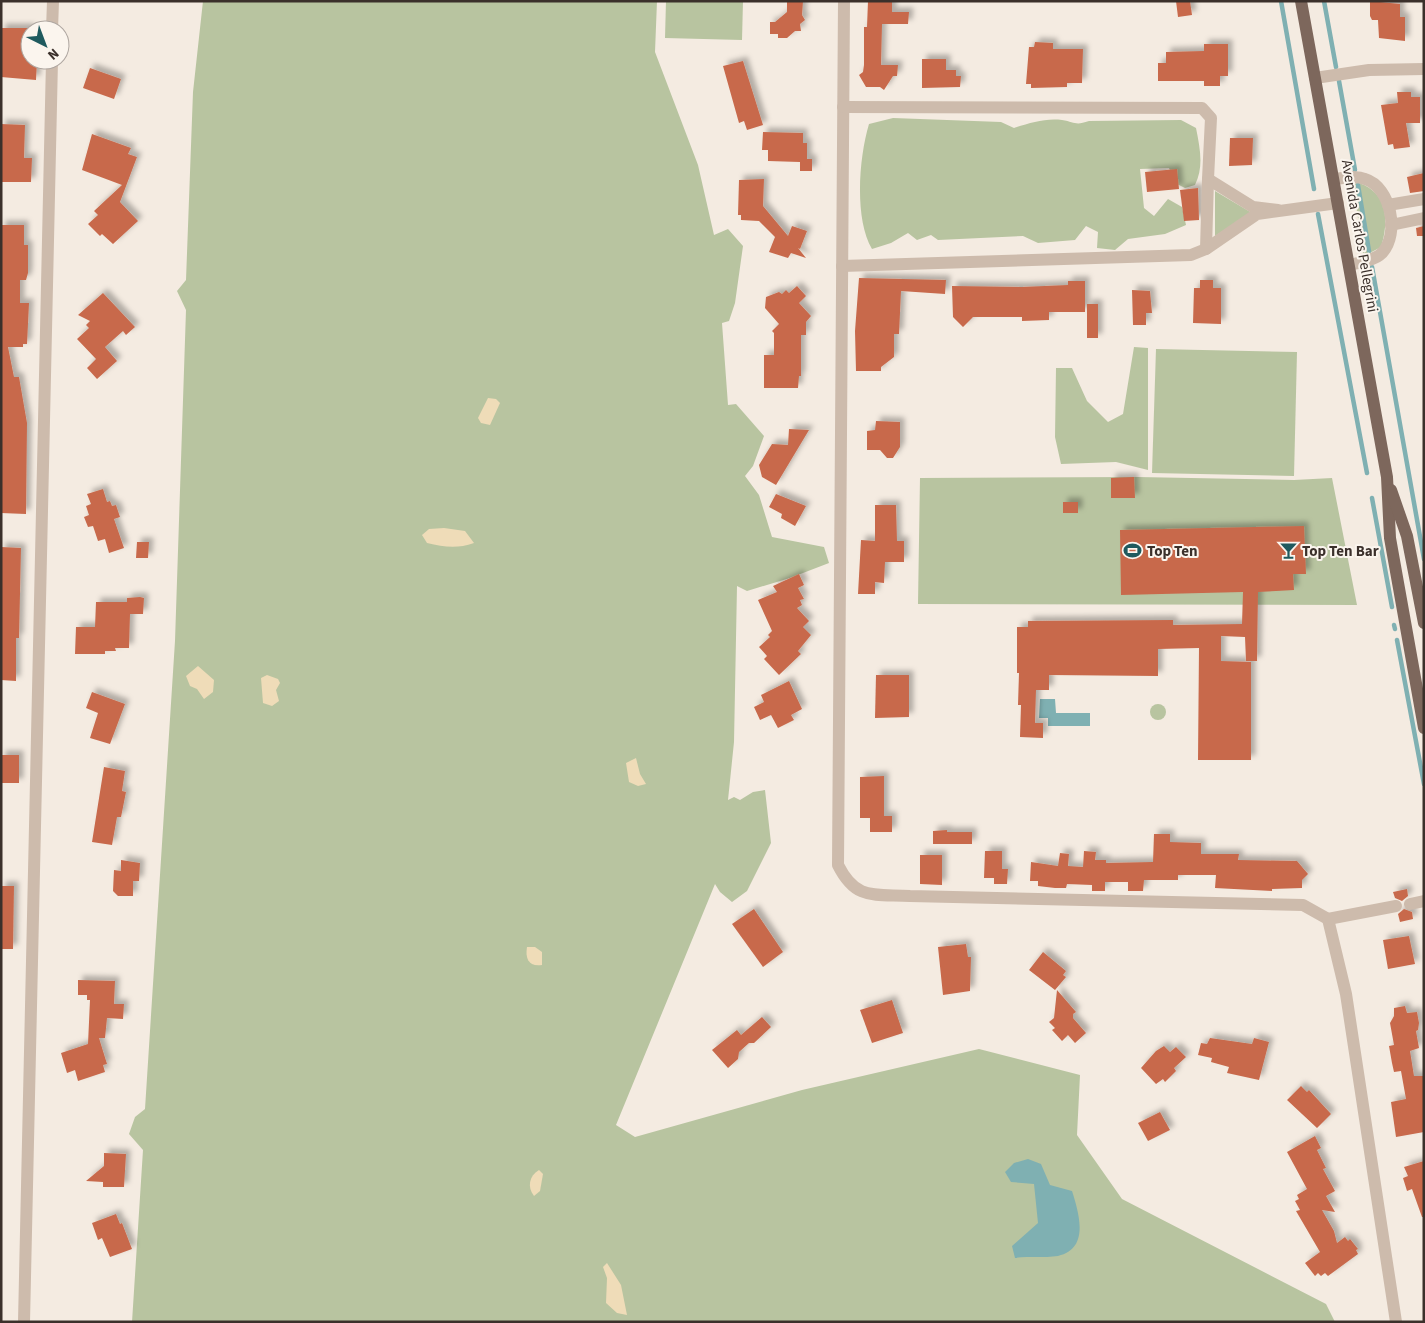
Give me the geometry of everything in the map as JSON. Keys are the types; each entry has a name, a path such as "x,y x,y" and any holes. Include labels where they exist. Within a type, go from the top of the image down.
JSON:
{"main road":[{"name":"Avenida Carlos Pellegrini","path":"1301,1 1387,476 1390,538 1424,728"},
{"name":"Avenida Carlos Pellegrini","path":"1387,476 1408,536 1424,623"}],"street":[{"path":"52,20 53,1"},
{"path":"844,1 838,865 846,881 862,893 910,896 1303,905 1328,919 1396,906"},
{"path":"1315,78 1369,70 1424,69"},
{"path":"24,1322 52,70"},
{"path":"843,107 1202,108 1211,118 1206,248"},
{"path":"1334,179 1359,177 1368,179 1375,184 1388,206 1391,225 1390,238 1381,254 1371,260 1349,265"},
{"path":"1208,179 1253,207 1278,210"},
{"path":"1388,206 1424,199"},
{"path":"842,266 1191,255 1206,248 1257,214 1338,203"},
{"path":"1391,225 1424,218"},
{"path":"1410,904 1424,901"},
{"path":"1328,919 1346,994 1396,1322"}],"green space":[{"path":"203,1 657,1 655,52 698,165 714,235 728,229 743,246 735,303 729,321 722,323 728,405 736,404 764,436 753,466 745,476 759,495 772,537 824,547 829,563 790,578 747,591 737,586 734,742 728,800 734,797 740,800 753,792 765,790 771,843 747,891 732,902 720,892 715,884 616,1125 635,1137 802,1090 979,1049 1080,1075 1077,1135 1122,1199 1326,1304 1335,1322 132,1322 143,1150 129,1134 135,1117 145,1109 175,641 186,310 177,291 186,280 193,92"},
{"path":"666,1 743,1 742,40 665,38"},
{"path":"893,118 1001,122 1014,128 1044,120 1062,120 1078,123 1089,121 1181,120 1196,128 1200,150 1200,171 1195,185 1185,188 1175,183 1169,168 1140,169 1144,208 1154,216 1168,199 1182,207 1186,225 1165,234 1128,239 1115,250 1097,248 1098,232 1086,226 1075,240 1038,243 1023,236 938,240 931,235 917,240 908,233 891,243 872,249 866,236 861,205 860,188 863,153 869,124"},
{"path":"1359,183 1376,194 1384,209 1385,227 1381,247 1368,254 1363,253 1353,184"},
{"path":"1215,191 1252,213 1215,236"},
{"path":"1134,347 1148,348 1148,470 1116,462 1061,464 1055,437 1056,368 1072,368 1087,401 1108,422 1123,414"},
{"path":"1156,349 1297,352 1294,476 1152,473"},
{"name":"Top Ten","path":"1137,477 1294,480 1332,478 1357,605 918,604 920,478"},
{"path":"1158,704 1166,712 1158,720 1150,712"}],"sand":[{"path":"488,398 496,399 500,403 490,425 481,423 478,418"},
{"path":"444,528 465,531 474,543 456,547 439,546 427,543 422,535 429,529"},
{"path":"198,666 214,680 213,692 204,699 197,689 190,686 186,676"},
{"path":"267,675 278,679 280,683 276,690 279,701 272,706 263,703 261,678"},
{"path":"636,758 640,774 646,784 638,786 629,782 626,763"},
{"path":"527,947 535,947 542,952 542,965 534,965 529,961 527,958"},
{"path":"539,1170 543,1174 540,1191 534,1196 530,1189 530,1182 533,1175"},
{"path":"607,1263 621,1285 627,1315 617,1313 606,1303 607,1278 603,1267"}],"water":[{"path":"1040,699 1055,699 1056,713 1090,713 1090,726 1048,726 1048,718 1039,718"},
{"path":"1028,1159 1041,1164 1050,1185 1072,1191 1080,1229 1075,1246 1068,1252 1058,1256 1015,1258 1012,1246 1038,1223 1034,1184 1011,1182 1005,1172 1014,1163"}],"building":[{"path":"787,1 803,1 802,15 805,20 800,24 801,31 795,31 787,38 778,38 778,34 770,34 770,22 775,22 787,12"},
{"path":"868,1 892,1 892,12 909,12 908,24 882,24 881,65 898,65 897,76 893,76 884,90 880,87 866,87 859,75 863,72 864,65 864,27 867,27"},
{"path":"1176,1 1190,1 1192,15 1178,17"},
{"path":"1370,1 1400,4 1400,17 1405,17 1405,41 1379,38 1378,20 1372,20 1370,16"},
{"path":"1,28 20,28 20,70 36,70 36,80 1,77"},
{"path":"1035,42 1053,43 1053,49 1083,49 1082,83 1067,83 1067,87 1031,88 1031,84 1026,84 1029,47 1034,47"},
{"path":"1204,44 1228,44 1228,76 1220,76 1220,86 1204,86 1204,81 1158,81 1158,63 1166,63 1166,52 1204,51"},
{"path":"922,59 946,59 946,70 956,70 956,76 961,76 960,87 922,88"},
{"path":"743,61 763,125 747,130 744,121 739,123 723,66"},
{"path":"90,68 121,79 114,99 83,88"},
{"path":"1397,92 1411,92 1411,97 1420,97 1420,123 1406,123 1410,147 1394,149 1393,144 1388,145 1381,105 1398,103"},
{"path":"1,124 25,125 24,158 32,158 31,182 1,182"},
{"path":"763,132 803,133 803,143 807,143 807,159 812,159 812,171 800,171 800,162 768,161 768,150 762,150"},
{"path":"92,134 131,148 128,154 137,157 120,202 138,221 113,244 102,234 100,236 88,224 98,215 94,211 122,185 82,170"},
{"path":"1230,138 1253,138 1252,165 1229,166"},
{"path":"1177,169 1179,189 1147,192 1145,172"},
{"path":"1424,173 1424,191 1410,193 1407,177"},
{"path":"764,179 763,206 788,236 792,226 807,231 800,249 798,248 806,258 791,253 788,258 769,252 775,237 759,221 741,220 741,215 738,215 739,180"},
{"path":"1198,188 1199,220 1184,221 1180,190"},
{"path":"1,225 24,225 24,245 28,245 28,273 26,280 20,280 20,303 29,303 27,344 23,344 23,347 8,347 14,377 19,377 27,423 26,514 1,513"},
{"path":"1424,226 1424,236 1417,236 1416,228"},
{"path":"859,278 946,280 945,294 901,291 899,334 894,334 894,357 881,367 881,371 856,371 855,331"},
{"path":"1200,280 1213,280 1213,288 1221,288 1221,324 1193,323 1194,288 1200,288"},
{"path":"1068,281 1085,281 1085,312 1049,312 1049,320 1022,321 1022,317 973,317 963,327 953,317 952,286 1022,287 1068,285"},
{"path":"797,286 806,296 799,303 811,316 806,322 806,335 801,335 801,376 799,376 798,388 764,388 764,355 774,355 774,333 772,331 779,324 765,308 766,297 779,292 782,294 786,290 789,293"},
{"path":"1132,290 1150,291 1152,313 1146,313 1146,325 1133,325"},
{"path":"103,293 135,327 126,335 123,331 105,347 117,361 97,379 87,368 96,359 77,339 89,328 86,325 90,321 78,315"},
{"path":"1087,304 1098,304 1098,338 1087,338"},
{"path":"876,421 900,422 900,447 893,458 887,458 880,450 867,450 867,431 875,430"},
{"path":"789,429 809,430 776,485 762,477 759,465 772,444 788,445"},
{"path":"1134,477 1135,498 1111,498 1111,478"},
{"path":"103,489 107,502 110,501 112,506 116,505 120,517 114,519 124,548 109,553 105,539 98,541 93,526 88,527 84,517 89,515 86,506 91,504 87,494"},
{"path":"776,494 806,506 795,526 781,518 782,514 769,507"},
{"path":"1063,502 1078,502 1078,513 1063,513"},
{"path":"875,505 896,505 897,541 904,541 904,562 885,562 884,583 875,582 875,594 858,594 861,540 875,541"},
{"path":"1304,526 1306,574 1293,574 1294,590 1258,592 1257,661 1246,661 1245,637 1221,636 1221,661 1251,662 1251,760 1198,760 1199,648 1158,649 1158,676 1049,675 1049,690 1036,690 1035,723 1043,723 1043,738 1020,737 1021,705 1018,705 1017,627 1028,627 1028,621 1173,620 1173,625 1242,624 1243,592 1121,595 1120,530"},
{"path":"137,542 149,542 148,558 136,558"},
{"path":"1,547 21,548 19,638 16,638 16,681 1,680"},
{"path":"799,574 804,585 798,588 804,599 800,600 802,605 797,608 809,621 803,627 811,635 798,651 801,654 779,675 764,659 767,656 759,647 770,637 768,635 772,631 758,600 777,592 773,586"},
{"path":"127,598 144,598 143,614 130,614 129,648 115,648 116,651 105,651 105,654 75,654 76,627 95,627 96,602 127,602"},
{"path":"876,675 909,675 909,717 875,718"},
{"path":"789,681 802,709 791,715 794,720 778,728 771,715 760,720 754,707 764,702 761,695"},
{"path":"92,692 125,704 110,744 90,738 98,713 86,708"},
{"path":"1,755 19,755 19,783 1,783"},
{"path":"104,767 125,771 122,791 126,792 121,817 117,817 112,845 92,842"},
{"path":"884,776 884,816 892,816 892,832 870,832 870,818 860,818 860,777"},
{"path":"947,830 947,832 972,832 972,844 933,844 933,831"},
{"path":"1154,834 1170,834 1170,842 1201,843 1201,854 1239,854 1238,860 1297,861 1308,874 1302,880 1302,888 1272,889 1272,891 1215,888 1216,875 1178,875 1178,880 1144,880 1143,891 1128,891 1128,882 1105,882 1105,891 1092,891 1092,885 1067,884 1066,888 1055,888 1038,886 1038,881 1030,881 1031,862 1058,866 1060,853 1069,854 1068,866 1083,867 1084,851 1096,852 1095,860 1106,860 1106,863 1153,862"},
{"path":"985,851 1002,851 1002,869 1008,869 1007,884 994,884 994,878 984,878"},
{"path":"920,855 942,855 942,885 920,884"},
{"path":"121,860 140,863 139,881 133,881 133,896 118,896 113,891 114,870 121,871"},
{"path":"1,886 14,886 13,949 1,949"},
{"path":"1407,889 1408,896 1402,901 1395,898 1393,892"},
{"path":"754,909 783,952 763,967 732,924"},
{"path":"1404,909 1412,912 1413,919 1400,922 1398,914"},
{"path":"1409,936 1415,964 1388,969 1383,940"},
{"path":"966,944 968,957 971,957 970,991 943,995 938,947"},
{"path":"1043,952 1066,971 1063,975 1066,977 1055,990 1029,970"},
{"path":"78,980 115,981 114,1004 124,1004 123,1019 107,1018 105,1038 99,1038 107,1064 103,1065 105,1072 78,1081 75,1070 67,1073 61,1053 88,1044 90,1000 87,1000 87,995 78,995"},
{"path":"1057,990 1076,1012 1073,1014 1073,1018 1086,1033 1075,1043 1068,1035 1062,1041 1052,1030 1055,1028 1049,1022 1054,1018"},
{"path":"892,1000 903,1033 872,1043 860,1010"},
{"path":"1405,1006 1407,1013 1417,1012 1419,1023 1418,1030 1416,1031 1419,1048 1410,1051 1414,1076 1424,1076 1424,1132 1396,1137 1391,1102 1406,1099 1401,1071 1394,1072 1392,1063 1389,1046 1394,1045 1390,1023 1394,1016 1394,1008"},
{"path":"762,1017 771,1027 754,1043 749,1043 739,1052 738,1059 728,1068 712,1050 737,1030 741,1035"},
{"path":"1210,1038 1252,1044 1254,1038 1269,1042 1259,1080 1227,1073 1229,1067 1211,1062 1212,1058 1198,1055 1201,1043 1207,1044"},
{"path":"1164,1046 1170,1052 1176,1047 1186,1057 1174,1068 1176,1071 1165,1082 1163,1079 1156,1084 1141,1068 1156,1051"},
{"path":"1301,1086 1307,1092 1309,1090 1331,1114 1317,1128 1287,1100"},
{"path":"1160,1112 1170,1130 1148,1141 1138,1123"},
{"path":"1315,1136 1321,1148 1317,1150 1326,1168 1323,1169 1335,1191 1326,1196 1335,1212 1322,1210 1334,1231 1337,1243 1345,1237 1348,1241 1350,1239 1358,1249 1356,1250 1358,1254 1328,1276 1325,1273 1321,1276 1318,1273 1315,1276 1305,1263 1320,1252 1296,1211 1300,1210 1295,1201 1299,1199 1297,1195 1307,1189 1287,1152"},
{"path":"104,1153 126,1154 124,1187 103,1187 103,1182 86,1181 104,1166"},
{"path":"1424,1161 1424,1217 1422,1217 1412,1189 1407,1191 1403,1178 1408,1176 1404,1167"},
{"path":"116,1214 120,1224 122,1223 132,1249 110,1257 102,1238 98,1240 92,1223"}],"waterway":[{"path":"1281,1 1314,189"},
{"path":"1324,1 1336,67"},
{"path":"1339,81 1355,170"},
{"path":"1358,185 1369,251"},
{"path":"1318,214 1367,473"},
{"path":"1372,267 1424,559"},
{"path":"1372,498 1392,607"},
{"path":"1394,625 1395,629"},
{"path":"1397,640 1424,784"}],"place":[{"name":"Top Ten","path":"1133,551"},
{"name":"Top Ten Bar","path":"1288,551"}]}
